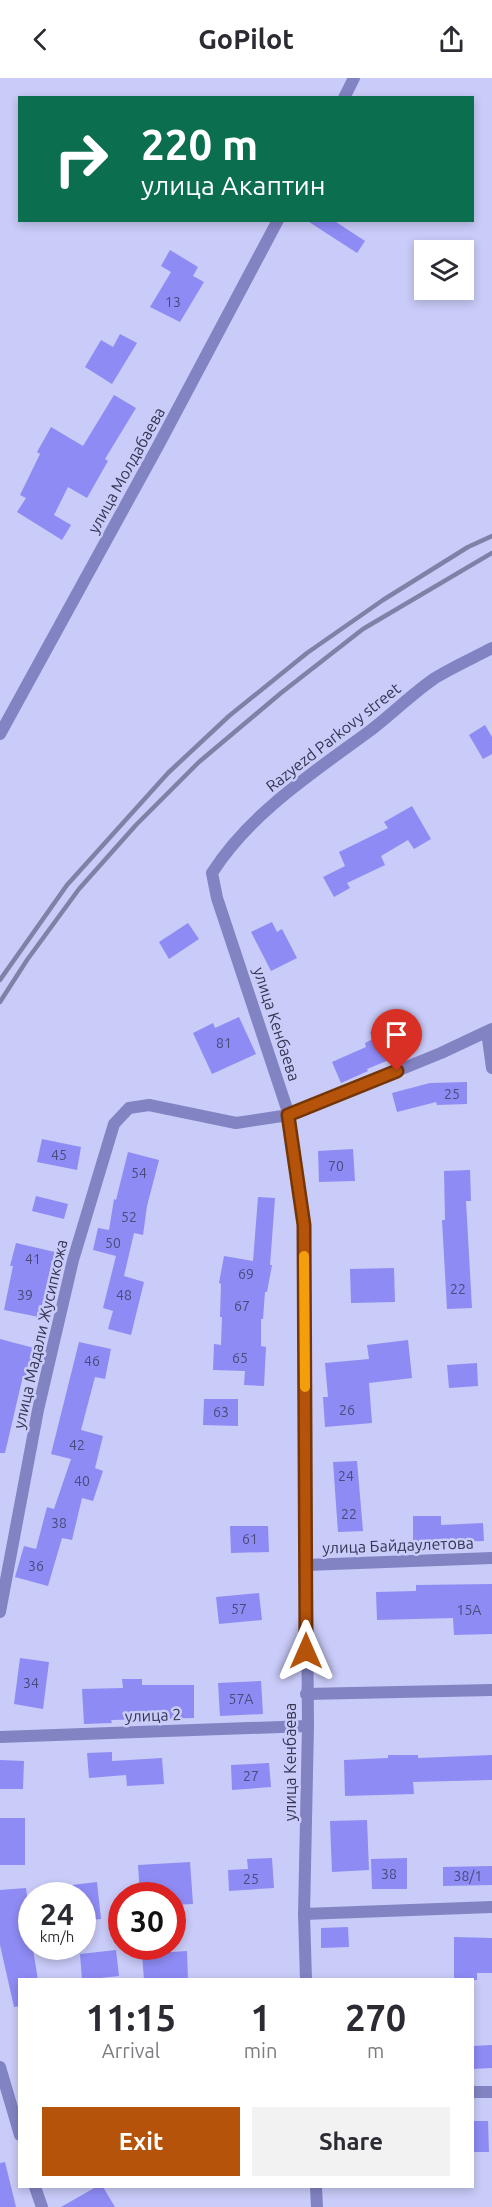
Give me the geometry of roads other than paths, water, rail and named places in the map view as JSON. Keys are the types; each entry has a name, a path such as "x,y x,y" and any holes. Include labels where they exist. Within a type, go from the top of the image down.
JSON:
{"street":[{"path":"345,96 354,78"},
{"name":"улица Молдабаева","path":"0,734 153,456 277,222"},
{"name":"Razyezd Parkovy street","path":"212,873 225,852 250,825 320,767 435,679 492,648"},
{"name":"улица Кенбаева","path":"212,873 217,898 288,1115 304,1225 308,1726 304,1914 306,1978"},
{"path":"288,1115 490,1031 492,1068"},
{"name":"улица Мадали Жусипкожа","path":"0,1612 38,1410 73,1260 114,1124 129,1108 149,1105 236,1123 288,1115"},
{"name":"улица Байдаулетова","path":"306,1565 492,1558"},
{"path":"306,1694 492,1690"},
{"name":"улица 2","path":"0,1737 308,1726"},
{"path":"304,1914 492,1907"},
{"path":"0,2067 18,2128"},
{"path":"474,2092 492,2092"},
{"path":"35,2188 42,2207"},
{"path":"316,2188 317,2207"}],"railway":[{"path":"0,980 67,885 168,773 229,716 307,653 383,600 468,547 492,536"},
{"path":"0,1002 27,960 79,889 136,825 199,762 281,693 363,629 492,553"}]}
